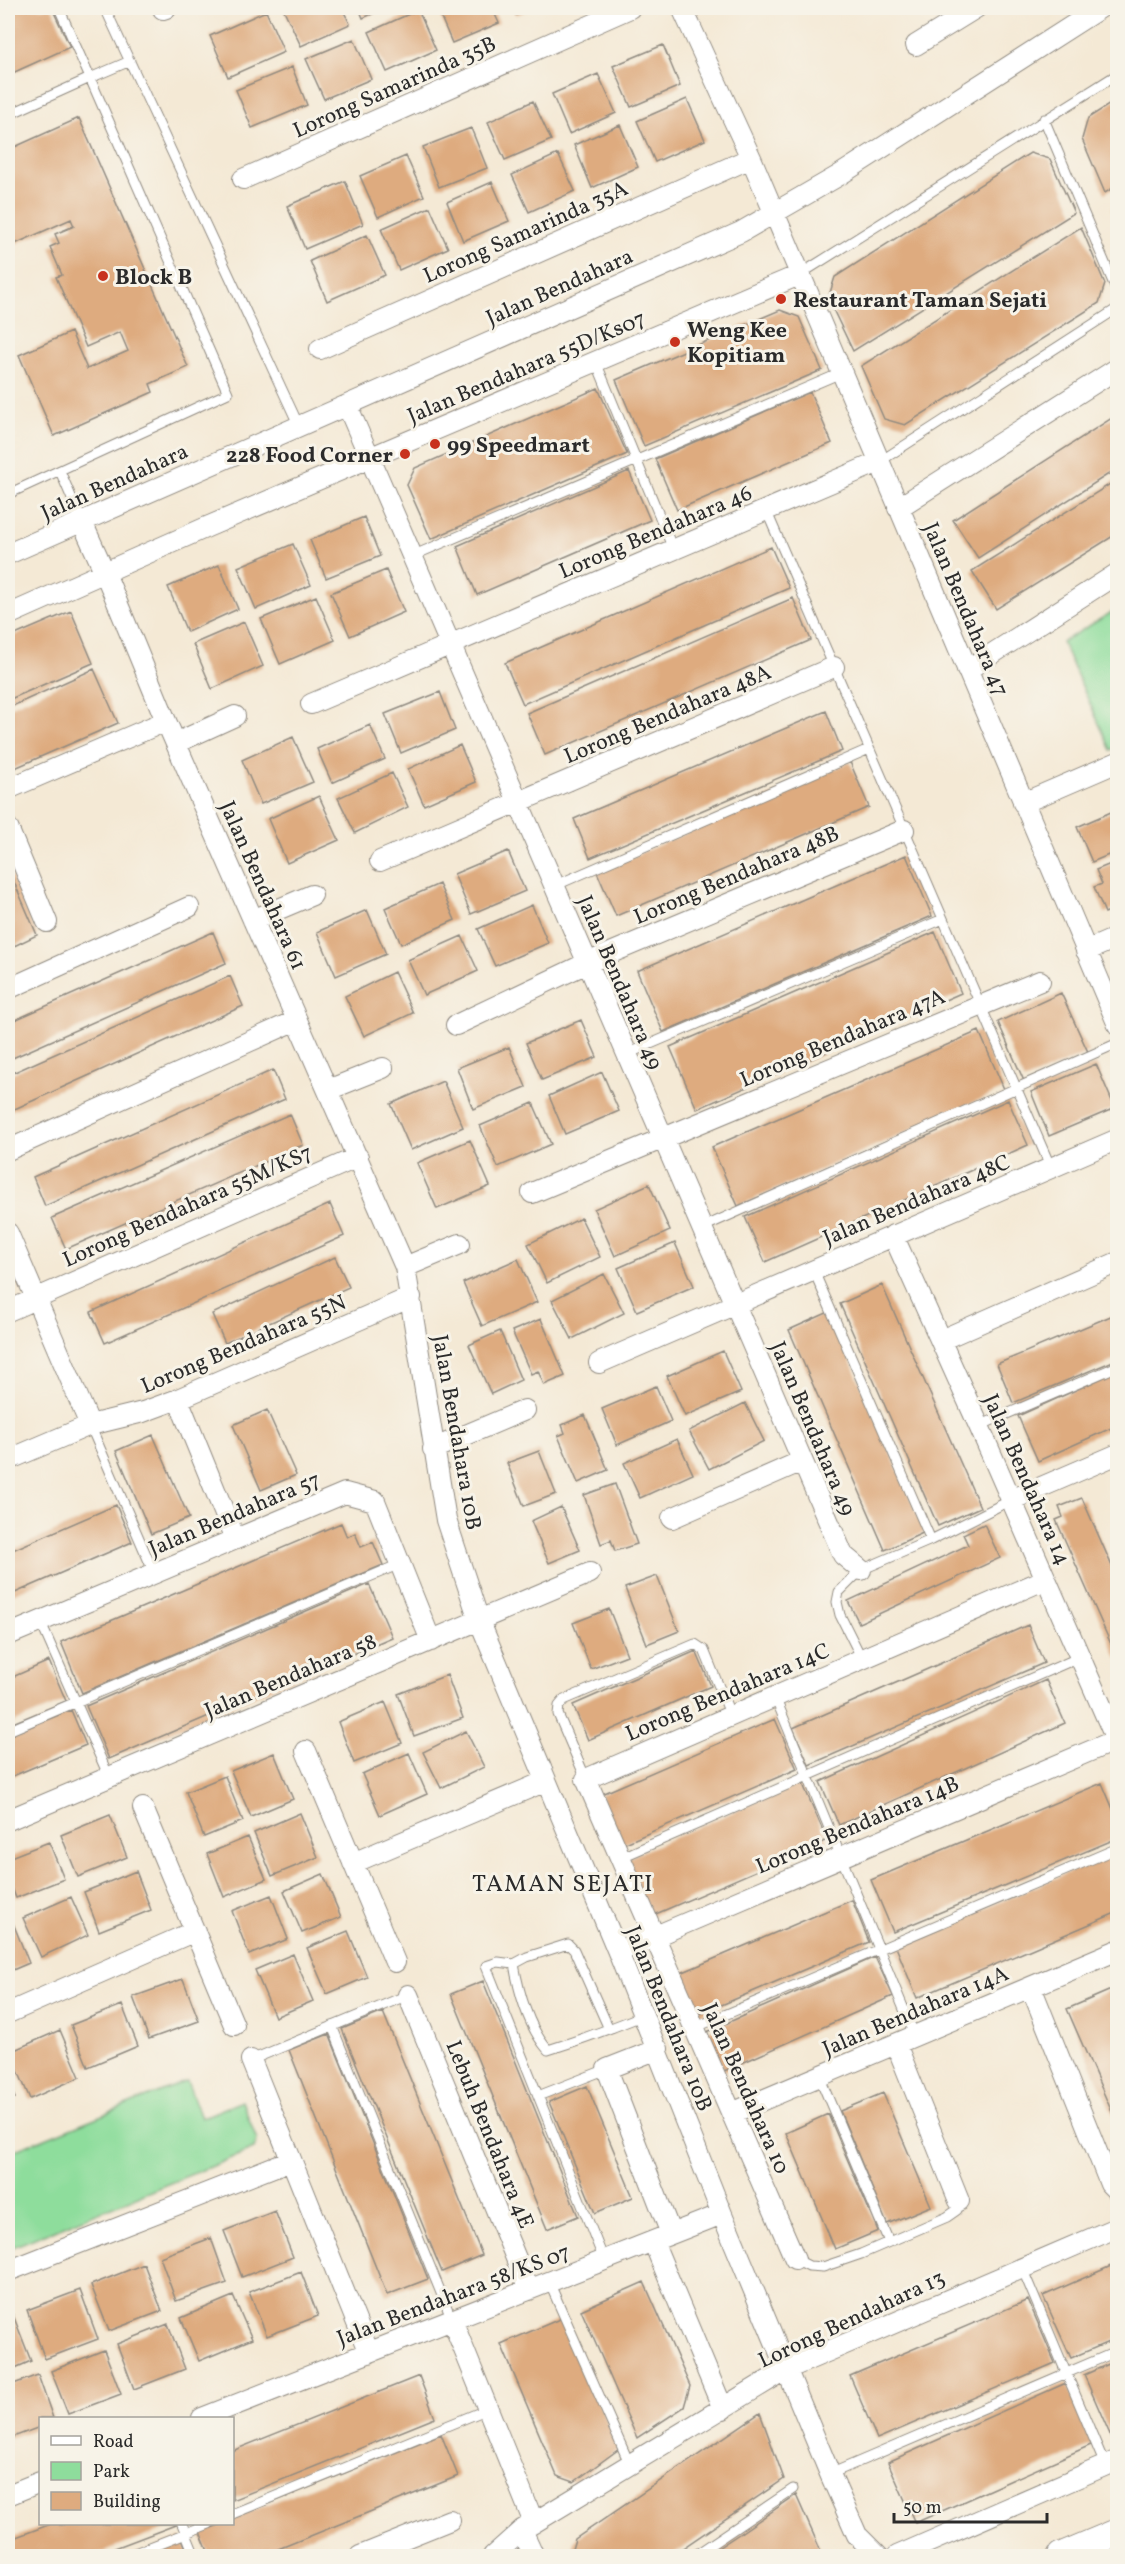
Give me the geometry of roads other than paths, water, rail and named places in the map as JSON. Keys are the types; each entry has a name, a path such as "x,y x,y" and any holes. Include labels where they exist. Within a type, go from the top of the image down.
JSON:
{"main road":[{"path":"1061,2556 1118,2532"}],"street":[{"name":"Lorong Samarinda 35B","path":"243,179 630,8"},
{"name":"Jalan Bendahara 47","path":"682,8 751,158 1118,1025"},
{"path":"916,45 976,8"},
{"name":"Jalan Bendahara","path":"8,554 741,232 772,212 838,176 1101,8"},
{"name":"Lorong Samarinda 35A","path":"320,349 751,158"},
{"name":"Jalan Bendahara 55D/Ks07","path":"8,615 207,527 799,275"},
{"path":"898,508 1118,368"},
{"name":"Jalan Bendahara 49","path":"347,405 843,1555 861,1570"},
{"name":"Lorong Bendahara 46","path":"311,704 879,462"},
{"name":"Jalan Bendahara 61","path":"82,522 166,721 405,1267"},
{"path":"967,670 1118,573"},
{"name":"Lorong Bendahara 48A","path":"380,861 834,667"},
{"path":"176,743 235,716"},
{"path":"8,789 166,721"},
{"path":"1023,803 1118,762"},
{"path":"8,828 47,922"},
{"name":"Lorong Bendahara 48B","path":"456,1025 587,963 904,830"},
{"path":"254,920 312,895"},
{"path":"8,989 189,907"},
{"path":"1086,951 1118,937"},
{"name":"Lorong Bendahara 47A","path":"532,1193 1040,981"},
{"path":"8,1150 297,1020"},
{"path":"328,1090 383,1068"},
{"name":"Jalan Bendahara 48C","path":"599,1363 1118,1139"},
{"name":"Lorong Bendahara 55M/KS7","path":"8,1311 358,1157"},
{"path":"8,1233 90,1425"},
{"name":"Jalan Bendahara 14","path":"893,1235 1117,1741"},
{"path":"405,1267 460,1244"},
{"path":"940,1340 1118,1262"},
{"name":"Jalan Bendahara 10B","path":"405,1267 446,1520 479,1620 658,2049 722,2214 830,2474 857,2535 878,2556"},
{"name":"Lorong Bendahara 55N","path":"8,1460 90,1425 178,1400 411,1297"},
{"path":"178,1400 235,1539"},
{"path":"433,1449 525,1410"},
{"path":"1011,1500 1118,1454"},
{"path":"672,1518 802,1461"},
{"name":"Jalan Bendahara 57","path":"8,1635 345,1493 375,1501 402,1563 431,1641"},
{"name":"Jalan Bendahara 58","path":"8,1820 591,1573"},
{"name":"Lorong Bendahara 14C","path":"586,1779 1046,1580"},
{"name":"Lorong Bendahara 14B","path":"618,1952 1117,1741"},
{"path":"306,1751 395,1962"},
{"path":"586,1779 655,1936"},
{"path":"353,1863 546,1781"},
{"path":"142,1808 234,2025"},
{"path":"8,2013 195,1931"},
{"name":"Jalan Bendahara 10","path":"655,1936 795,2259"},
{"name":"Jalan Bendahara 14A","path":"732,2114 1117,1951"},
{"path":"1031,1987 1110,2184 1118,2192"},
{"name":"Lebuh Bendahara 4E","path":"408,1995 529,2290"},
{"path":"896,2044 959,2201"},
{"path":"658,2049 608,2069 671,2234"},
{"path":"251,2060 369,2353"},
{"path":"8,2271 291,2160"},
{"name":"Jalan Bendahara 58/KS 07","path":"205,2417 722,2214"},
{"name":"Lorong Bendahara 13","path":"493,2556 528,2527 787,2369 1118,2227"},
{"path":"653,2241 723,2409"},
{"path":"452,2320 488,2409 528,2527 534,2556"},
{"path":"897,2556 1111,2463"},
{"path":"8,2495 39,2482"},
{"path":"360,2556 450,2520"},
{"name":"Jalan Bendahara 10B","path":"856,2556 857,2535"}],"lane":[{"path":"8,494 228,393 58,8"},
{"path":"105,8 299,426"},
{"path":"8,115 130,61"},
{"path":"799,275 1044,118 1118,74"},
{"path":"1044,118 1118,294"},
{"path":"879,462 1118,308"},
{"path":"596,362 673,549"},
{"path":"412,555 841,373"},
{"path":"60,471 82,522"},
{"path":"766,510 1050,1168"},
{"path":"554,886 869,749"},
{"path":"627,1054 943,919"},
{"path":"701,1228 1118,1043"},
{"path":"813,1269 931,1540"},
{"path":"979,1426 1118,1365"},
{"path":"90,1425 154,1573"},
{"path":"862,1659 840,1615 837,1602 838,1592 861,1570 931,1540 1011,1500"},
{"path":"8,1731 402,1563"},
{"path":"39,1621 108,1777"},
{"path":"586,1779 558,1714 559,1706 564,1700 695,1644 704,1650 731,1716"},
{"path":"620,1858 1080,1657"},
{"path":"775,1697 915,2036"},
{"path":"694,2028 1118,1848"},
{"path":"604,2260 486,1965 498,1962 514,1965 527,1957 568,1944 574,1950 609,2029"},
{"path":"514,1965 529,2016 540,2040 548,2050 644,2015"},
{"path":"251,2060 408,1995"},
{"path":"332,2026 452,2320"},
{"path":"538,2096 608,2069"},
{"path":"819,2076 889,2242"},
{"path":"795,2259 809,2266 823,2267 947,2217 957,2210 959,2201"},
{"path":"1022,2268 1066,2373 1111,2463"},
{"path":"549,2282 630,2465"},
{"path":"830,2474 1118,2351"},
{"path":"234,2513 488,2409"},
{"path":"694,2556 793,2489"},
{"path":"127,2556 184,2528 199,2525"},
{"path":"184,2528 195,2556"}],"place":[{"name":"Block B","path":"103,276"},
{"name":"Restaurant Taman Sejati","path":"781,299"},
{"name":"Weng Kee Kopitiam","path":"675,342"},
{"name":"99 Speedmart","path":"435,444"},
{"name":"228 Food Corner","path":"405,454"}],"district":[{"name":"TAMAN SEJATI","path":"563,1883"}]}
